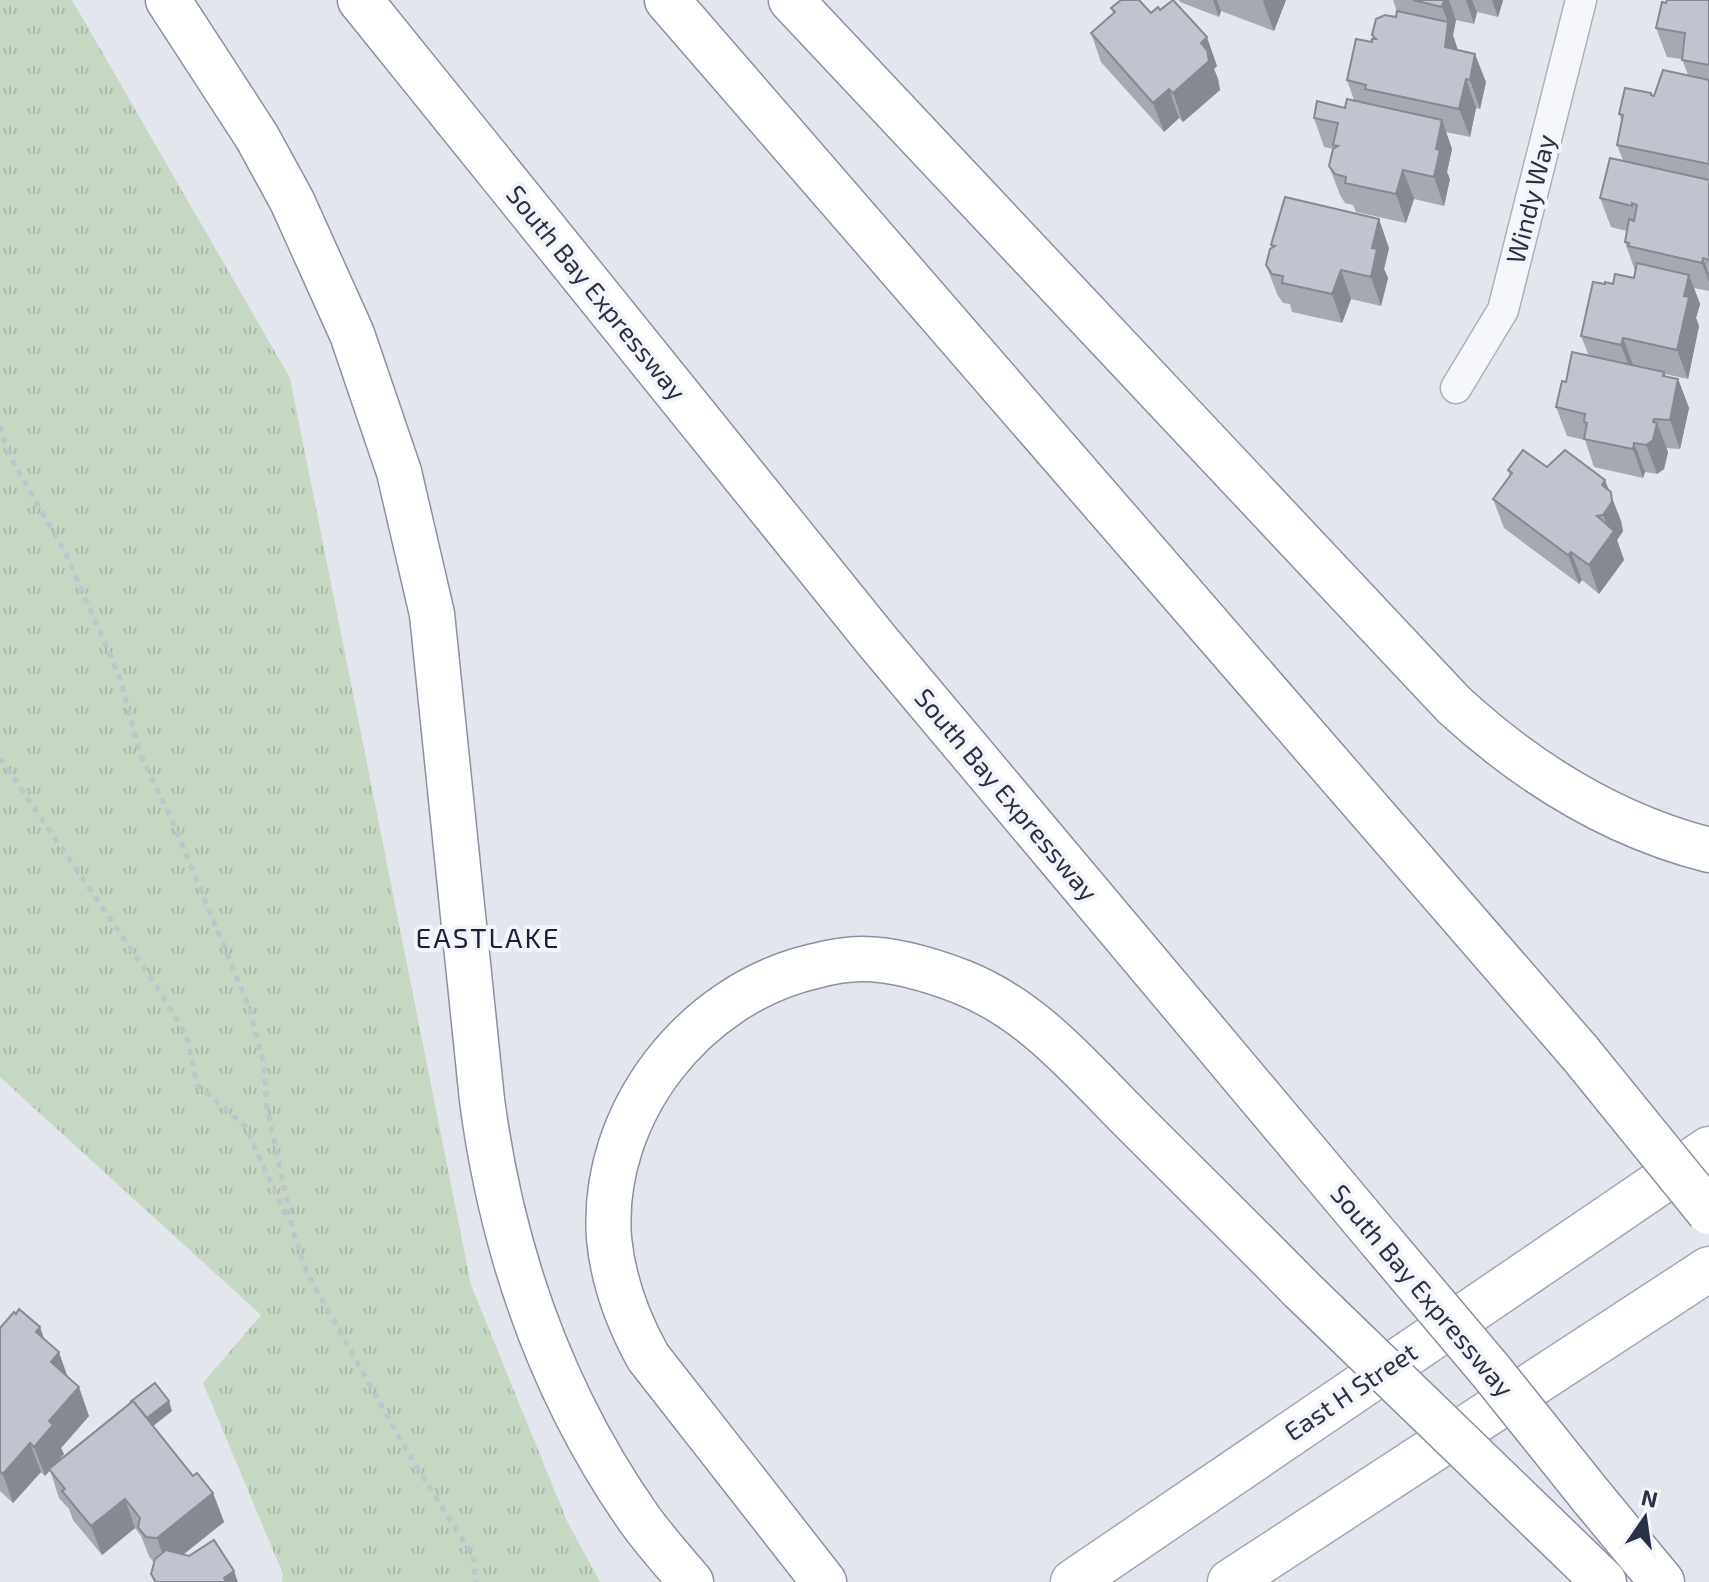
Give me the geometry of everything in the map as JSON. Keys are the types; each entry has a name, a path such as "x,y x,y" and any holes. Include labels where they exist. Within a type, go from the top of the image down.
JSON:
{"main road":[{"path":"168,0 249,124 292,201 324,266 377,402 399,472 432,614 482,1100 501,1212 535,1322 581,1425 641,1522 691,1582"},
{"name":"South Bay Expressway","path":"360,0 878,642 1381,1241 1662,1582"},
{"path":"667,0 1580,1053 1709,1212"},
{"path":"791,0 1472,722 1529,768 1570,794 1659,835 1709,850"},
{"path":"824,1582 648,1357 625,1309 613,1267 609,1235 610,1203 623,1142 635,1116 667,1060 712,1014 768,981 798,970 862,959 932,971 997,999 1054,1041 1301,1289 1604,1582"},
{"name":"East H Street","path":"1073,1582 1709,1149"},
{"path":"1230,1582 1709,1269"}],"street":[{"name":"Windy Way","path":"1456,388 1503,310 1581,0"}],"path":[{"path":"0,426 8,453 66,554 120,678 140,754 171,818 249,1007 264,1065 267,1108 294,1234"},
{"path":"0,758 161,993 187,1037 197,1085 245,1126 294,1234 307,1273 408,1453 473,1556 476,1582"}],"green space":[{"path":"0,0 72,0 290,378 471,1285 567,1521 600,1582 282,1582 283,1574 203,1383 261,1315 0,1077"}],"building":[{"path":"1121,0 1139,0 1151,13 1173,0 1207,37 1201,43 1207,50 1209,61 1173,93 1169,89 1153,103 1091,33 1115,12 1111,8"},
{"path":"1413,0 1444,0 1442,7"},
{"path":"1667,0 1709,0 1709,65 1682,60 1685,33 1656,28 1662,2 1666,3"},
{"path":"1397,11 1448,22 1445,47 1475,54 1470,80 1466,79 1459,109 1365,89 1366,85 1347,80 1356,39 1372,42 1376,39 1372,35 1376,19 1385,15 1396,17"},
{"path":"1663,70 1709,80 1709,164 1617,145 1625,88 1654,96"},
{"path":"1347,99 1442,120 1434,177 1403,170 1396,194 1345,183 1346,177 1335,174 1329,166 1333,149 1338,146 1333,145 1338,123 1314,118 1317,101 1345,108"},
{"path":"1610,158 1709,180 1709,260 1703,258 1702,263 1628,246 1629,243 1625,242 1629,219 1634,221 1637,205 1600,198"},
{"path":"1285,197 1379,219 1372,248 1377,249 1371,277 1341,270 1332,294 1282,283 1283,276 1272,274 1266,265 1270,249 1275,246 1271,245"},
{"path":"1637,263 1689,275 1684,296 1689,297 1677,350 1623,338 1621,345 1581,336 1593,282 1613,284 1615,274 1634,278"},
{"path":"1572,352 1664,372 1663,376 1678,379 1670,420 1654,419 1653,422 1657,423 1653,440 1646,445 1634,443 1633,449 1584,439 1585,414 1556,407 1562,381 1566,382"},
{"path":"1523,450 1547,467 1565,450 1605,480 1602,485 1611,492 1612,502 1603,515 1597,516 1614,531 1589,565 1571,552 1568,555 1493,499 1512,473 1508,470"},
{"path":"19,1309 40,1327 36,1332 59,1352 51,1362 79,1387 49,1421 53,1425 34,1447 30,1443 3,1474 0,1471 0,1328"},
{"path":"155,1383 169,1401 147,1418 133,1401 130,1402"},
{"path":"133,1401 193,1476 197,1473 213,1493 157,1538 146,1537 138,1527 140,1518 125,1499 91,1526 62,1491 65,1489 49,1469"},
{"path":"214,1540 234,1571 224,1578 226,1582 156,1582 151,1574 155,1559 166,1550 189,1556"}],"district":[{"name":"EASTLAKE","path":"488,938"}]}
